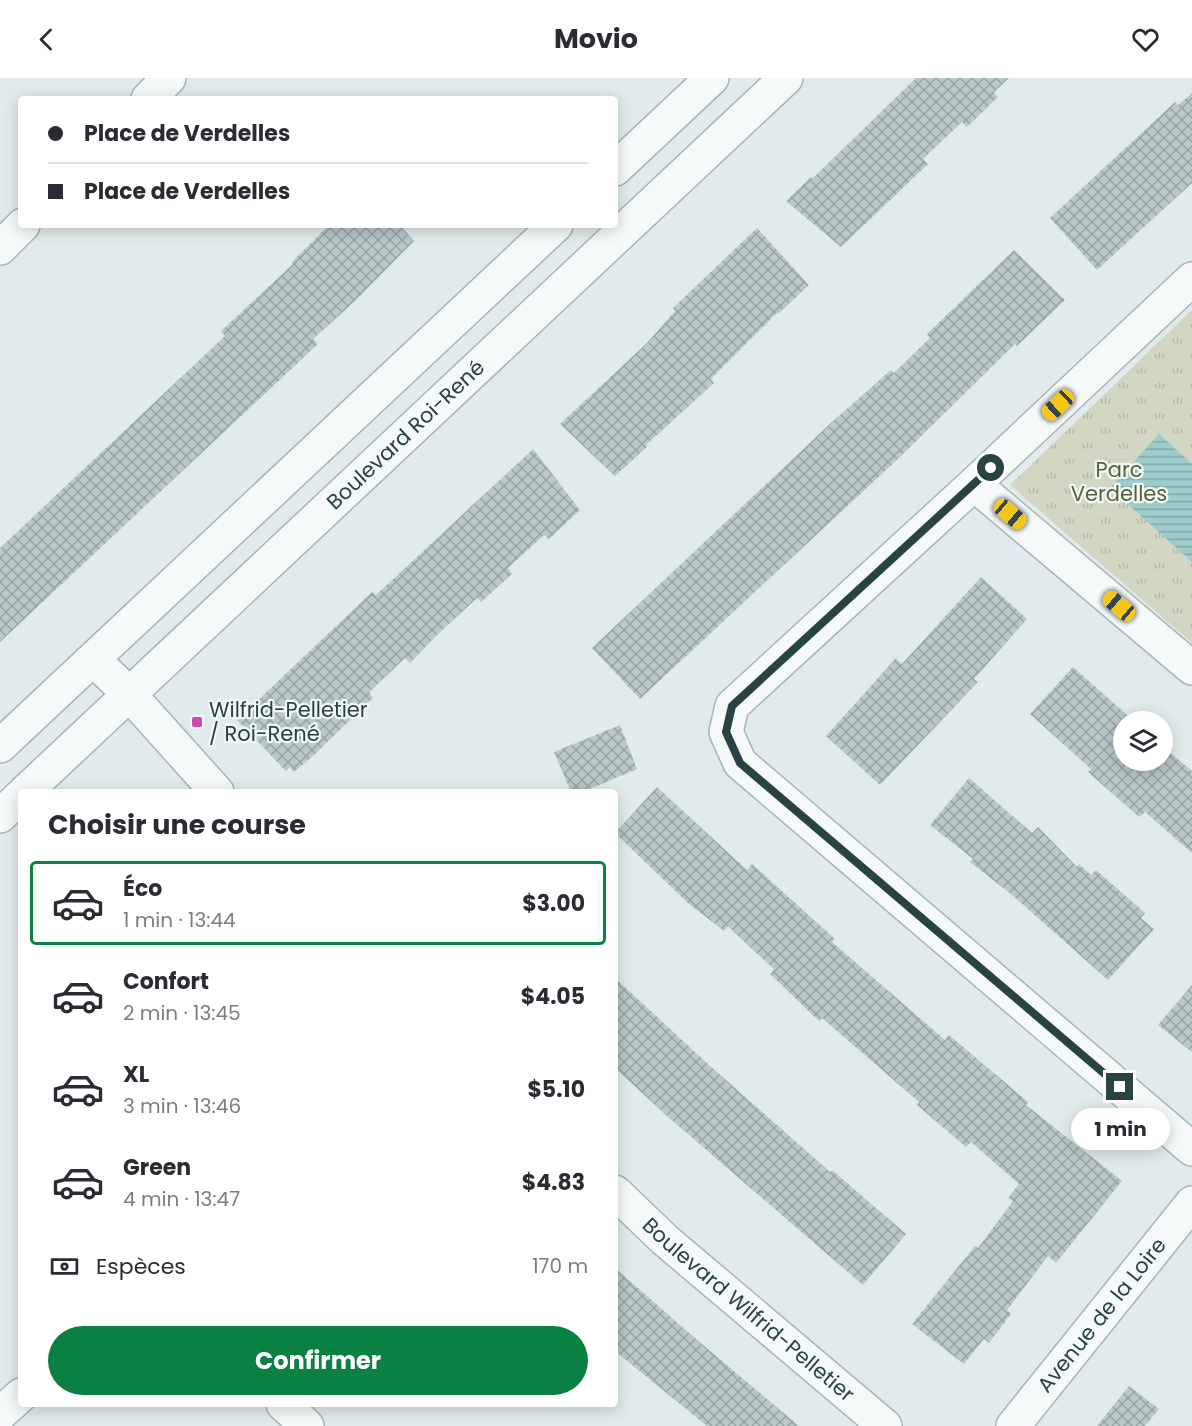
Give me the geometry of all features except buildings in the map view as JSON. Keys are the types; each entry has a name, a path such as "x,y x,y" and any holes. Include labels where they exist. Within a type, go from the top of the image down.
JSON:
{"street":[{"path":"151,96 169,78"},
{"path":"618,166 712,78"},
{"name":"Boulevard Roi-René","path":"28,789 786,78"},
{"path":"0,248 20,228"},
{"path":"0,746 553,228"},
{"path":"1192,279 974,484 732,706 726,732 740,763 1192,1149"},
{"path":"974,484 1192,668"},
{"path":"93,660 129,694 214,789"},
{"path":"0,816 18,799"},
{"name":"Boulevard Wilfrid-Pelletier","path":"618,1195 665,1240 885,1426"},
{"name":"Avenue de la Loire","path":"1013,1426 1192,1203"},
{"path":"0,1414 18,1398"},
{"path":"286,1407 307,1426"}],"green space":[{"name":"Parc Verdelles","path":"1192,310 1192,643 1010,485"}],"water":[{"path":"1159,434 1192,464 1192,562 1110,488"}],"place":[{"name":"Wilfrid-Pelletier / Roi-René","path":"197,722"}],"route":[{"path":"991,468 732,706 726,732 740,763 1120,1087"}]}
